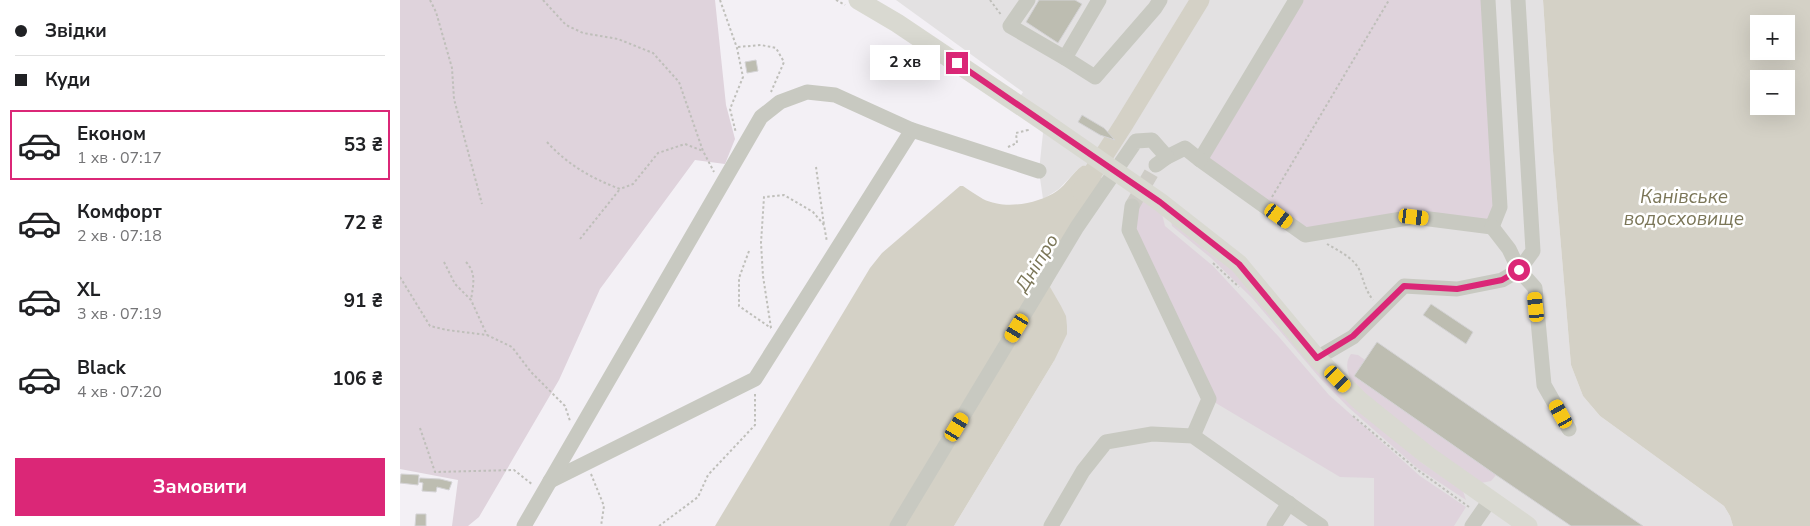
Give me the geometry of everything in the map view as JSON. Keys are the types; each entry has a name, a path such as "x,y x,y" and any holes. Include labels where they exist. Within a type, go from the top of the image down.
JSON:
{"main road":[{"path":"858,0 897,23 1033,121 1160,202 1239,264 1317,358 1360,401 1426,455 1528,526"}],"lane":[{"path":"1028,0 1010,26 1095,77 1160,0"},
{"path":"1200,160 1296,0"},
{"path":"1488,0 1500,208 1492,227"},
{"path":"1518,0 1535,288 1544,385 1569,429"},
{"path":"1065,58 1093,2"},
{"path":"524,526 760,118 780,102 807,92 835,95 912,130 1039,171"},
{"path":"546,487 586,463 755,379 912,130"},
{"path":"897,526 1077,228 1136,141 1152,140 1161,161 1185,148 1305,235 1414,217 1492,227 1509,249 1519,270 1535,288"},
{"path":"1132,206 1129,230 1209,399 1192,436"},
{"path":"1317,358 1353,336 1404,286 1457,289 1502,280 1519,270 1533,251"},
{"path":"1052,526 1083,472 1106,442 1152,434 1192,436 1321,526"},
{"path":"1472,526 1490,500"},
{"path":"1274,526 1289,504"}],"path":[{"path":"430,0 436,12 452,68 454,99 482,204"},
{"path":"543,0 566,25 583,33 618,39 653,53 679,82 703,151 721,185"},
{"path":"720,0 737,48 743,77 730,109 742,150"},
{"path":"990,0 1010,26"},
{"path":"1266,207 1389,0"},
{"path":"737,48 761,45 776,48 784,62 760,118"},
{"path":"1007,160 1005,148 1017,143 1016,133 1028,130 1033,121"},
{"path":"547,142 562,158 596,180 620,190"},
{"path":"580,239 620,190 633,184 658,154 684,144 703,151"},
{"path":"816,167 830,261"},
{"path":"749,251 739,278 739,306 771,328 763,276 761,243 764,197 784,195 813,212 824,225"},
{"path":"1305,235 1345,254 1359,269 1366,292 1381,309"},
{"path":"444,262 455,284 471,300 487,335"},
{"path":"466,262 473,270 474,281 471,300"},
{"path":"400,277 430,326 487,335 512,348 531,372 565,406 575,437"},
{"path":"659,526 698,497 708,476 755,425 755,379"},
{"path":"420,428 435,472 514,470 546,487"},
{"path":"586,463 604,506 601,526"}],"shaded area":[{"path":"400,0 715,0 726,105 735,139 725,164 695,160 600,289 559,380 479,517 468,526 452,526 458,480 400,469"},
{"path":"896,0 1543,0 1553,151 1571,365 1583,396 1600,416 1724,506 1733,526 954,526 1054,361 1050,287 1082,166 1059,189 1043,199 1039,171 1043,133 1040,119 1016,103 1023,92"},
{"path":"1296,0 1488,0 1500,207 1492,227 1414,217 1305,235 1200,160"},
{"path":"1139,198 1162,214 1165,226 1213,266 1279,337 1329,395 1420,476 1466,507 1454,526 1374,526 1374,478 1340,477 1209,399 1129,230 1132,206"},
{"path":"1171,221 1203,244 1235,273 1397,442 1422,463 1463,491 1466,500 1416,467 1348,407 1319,377 1252,298 1211,258 1172,226"},
{"path":"1351,354 1358,355 1365,360 1354,376 1496,475 1491,481 1481,483 1434,451 1352,383 1347,365"}],"water":[{"name":"Канівське водосховище","path":"1543,0 1810,0 1810,526 1733,526 1724,506 1600,416 1583,396 1571,365 1553,151"},
{"path":"1082,166 1094,169 1102,179 1050,287 1066,316 1067,334 1054,361 954,526 715,526 870,268 882,253 960,186 992,202 1011,205 1021,204 1049,196 1064,185"}],"building":[{"path":"1039,0 1075,0 1082,4 1058,43 1026,22"},
{"path":"756,60 758,71 747,73 745,62"},
{"path":"1082,115 1104,128 1115,140 1100,135 1078,122"},
{"path":"1431,304 1473,332 1466,344 1423,315"},
{"path":"1377,342 1643,526 1571,526 1496,475 1354,376"},
{"path":"401,474 419,475 418,485 400,483"},
{"path":"420,478 452,482 449,490 437,487 436,492 422,491 423,483 419,482"},
{"path":"416,514 426,514 426,526 415,526"}],"waterway":[{"name":"Дніпро","path":"1081,191 1200,0"}],"tunnel":[{"path":"1132,206 1156,165"}],"route":[{"path":"957,63 1160,202 1239,264 1317,358 1353,336 1404,286 1457,289 1502,280 1519,270"}]}
